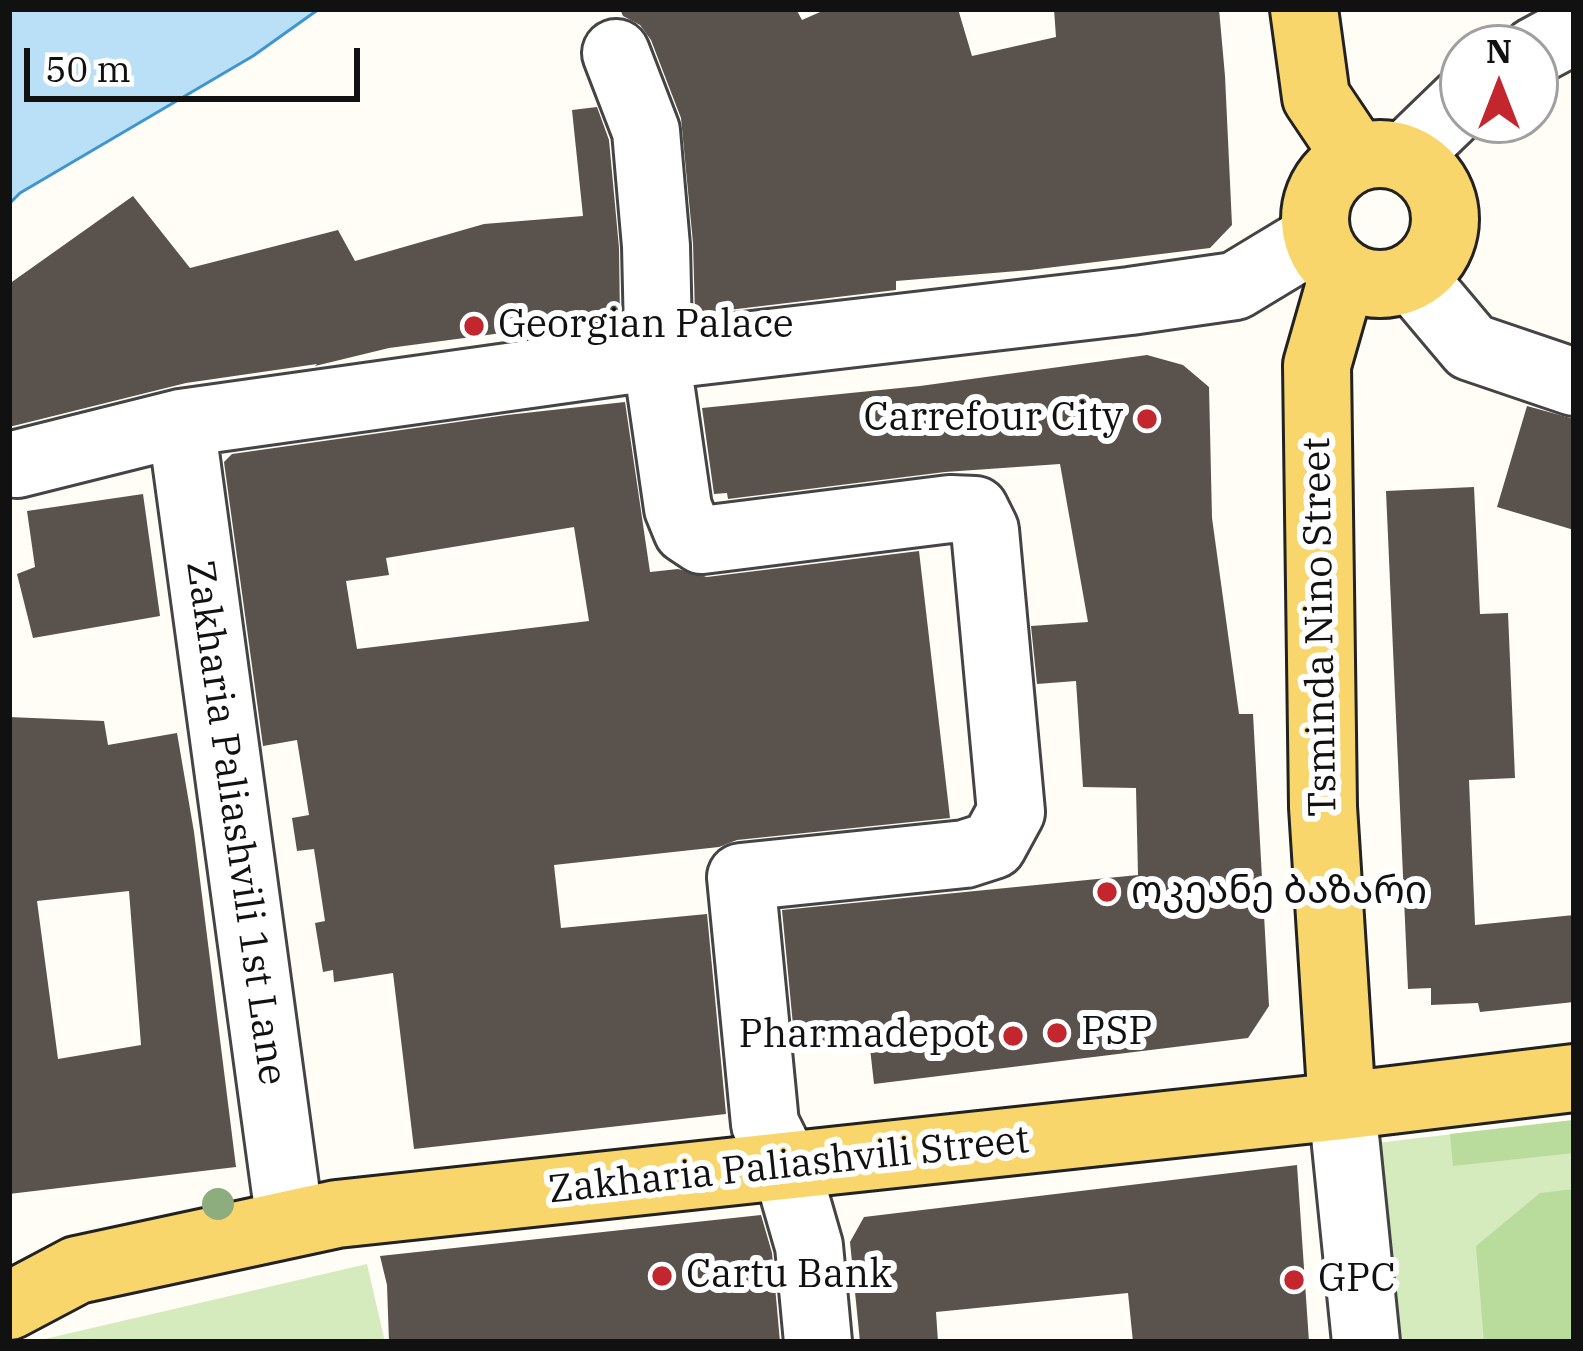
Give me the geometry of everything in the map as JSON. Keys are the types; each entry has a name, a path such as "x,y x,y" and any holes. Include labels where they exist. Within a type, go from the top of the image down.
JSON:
{"main road":[{"path":"1304,9 1316,97 1380,158 1424,170 1439,190 1446,214 1443,239 1431,261 1412,277 1389,285 1364,283 1329,255 1316,205 1330,176 1380,158"},
{"name":"Tsminda Nino Street","path":"1329,255 1317,365 1323,806 1342,1106"},
{"name":"Zakharia Paliashvili Street","path":"77,1270 337,1214 1574,1078"},
{"path":"9,1306 77,1270"}],"street":[{"path":"616,53 646,130 656,246 658,356 678,508 687,530 702,540 950,508 975,510 985,530 1011,812 992,845 965,854 741,877 765,1124 786,1166 809,1246 818,1342"},
{"path":"1380,158 1439,117"},
{"path":"17,464 181,423 658,356 1235,286 1329,255"},
{"path":"1412,277 1471,347 1574,382"},
{"name":"Zakharia Paliashvili 1st Lane","path":"181,423 290,1223"},
{"name":"Tsminda Nino Street","path":"1342,1106 1366,1342"},
{"name":"Zakharia Paliashvili Street","path":"9,1281 77,1270"}],"green space":[{"path":"1574,1120 1574,1342 1395,1342 1376,1143"},
{"path":"1574,1120 1574,1153 1453,1166 1450,1134"},
{"path":"1574,1189 1574,1342 1484,1342 1476,1246 1540,1193"},
{"path":"367,1264 385,1342 32,1342"}],"water":[{"path":"9,9 319,9 253,56 20,193 9,204"}],"building":[{"path":"620,9 796,9 802,20 827,9 958,9 972,56 1056,37 1054,9 1219,9 1232,225 1210,248 896,281 896,290 695,314 681,118 651,40"},
{"path":"597,107 609,140 620,321 389,348 315,366 186,383 9,427 9,284 133,196 190,268 338,230 355,261 484,224 583,216 572,110"},
{"path":"1147,355 1183,365 1209,387 1212,518 1239,714 1253,714 1269,1006 1248,1038 874,1084 869,1039 795,1046 782,910 1138,875 1136,788 1083,787 1076,681 1037,684 1031,626 1088,622 1060,464 945,472 728,499 727,493 714,494 702,408 920,386"},
{"path":"625,402 650,572 678,569 707,577 919,551 950,818 554,865 561,928 707,914 726,1114 414,1149 393,973 334,982 333,970 323,972 315,923 325,921 314,849 297,851 292,818 309,815 297,740 263,746 224,462 232,454","holes":["574,527 589,621 357,649 346,581 389,575 386,558"]},
{"path":"1527,406 1574,419 1574,530 1497,507"},
{"path":"1474,487 1480,614 1508,613 1515,778 1469,780 1475,925 1574,915 1574,1002 1480,1012 1478,1003 1431,1005 1431,988 1408,989 1386,491"},
{"path":"143,494 160,616 33,638 17,574 35,567 27,511"},
{"path":"9,717 104,721 108,745 177,733 236,1167 9,1194","holes":["129,891 141,1045 58,1059 37,901"]},
{"path":"1297,1165 1309,1342 1133,1342 1128,1293 936,1312 938,1342 860,1342 850,1242 864,1217"},
{"path":"761,1215 772,1253 780,1342 389,1342 387,1285 380,1256"}],"place":[{"name":"Georgian Palace","path":"474,326"},
{"name":"Carrefour City","path":"1147,419"},
{"name":"ოკეანე ბაზარი","path":"1107,892"},
{"name":"PSP","path":"1057,1033"},
{"name":"Pharmadepot","path":"1013,1036"},
{"name":"Cartu Bank","path":"662,1276"},
{"name":"GPC","path":"1294,1280"}]}
